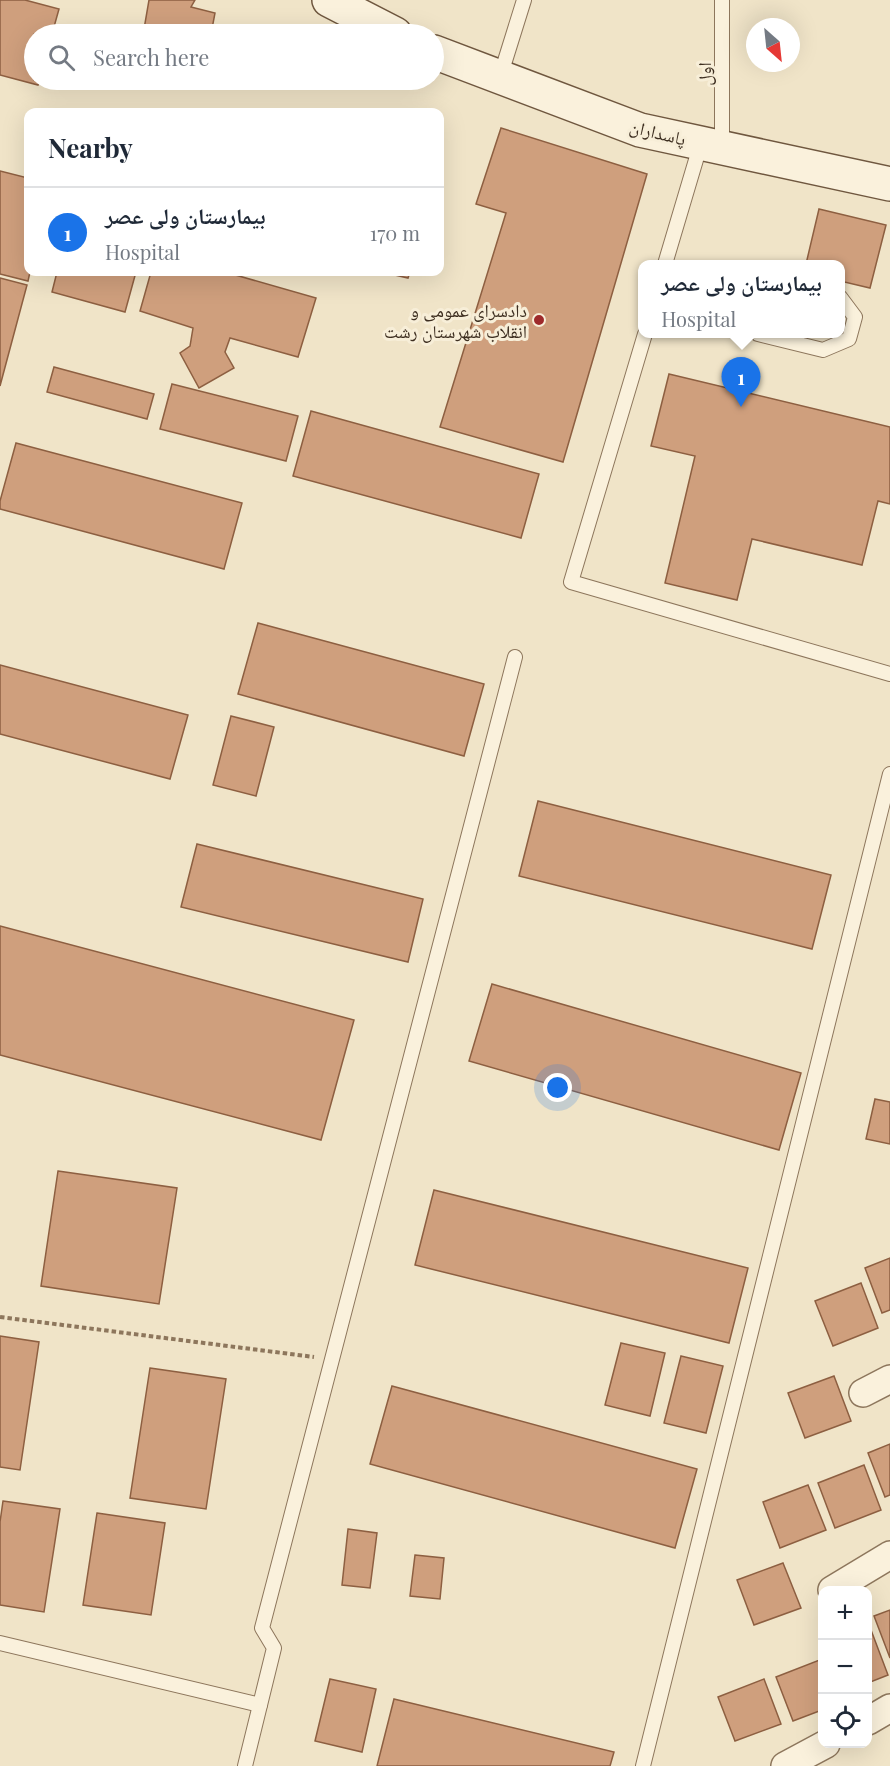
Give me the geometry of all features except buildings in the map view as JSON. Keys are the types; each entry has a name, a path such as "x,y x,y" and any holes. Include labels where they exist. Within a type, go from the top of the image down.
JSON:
{"main road":[{"path":"329,0 376,24"},
{"name":"پاسداران","path":"444,56 640,130 890,184"}],"street":[{"path":"863,1394 890,1379"},
{"path":"839,1586 890,1555"},
{"path":"872,1718 890,1708"},
{"path":"785,1766 818,1747"}],"lane":[{"path":"500,77 524,0"},
{"name":"اول","path":"667,260 711,145 722,0"},
{"path":"777,338 823,350 849,339 855,317 845,304"},
{"path":"644,338 571,582 890,674"},
{"path":"245,1766 274,1648 262,1628 515,657"},
{"path":"643,1766 890,774"},
{"path":"0,1643 260,1705"}],"path":[{"path":"0,1317 332,1359"}],"place":[{"name":"دادسرای عمومی و انقلاب شهرستان رشت","path":"539,320"},
{"name":"بیمارستان ولی عصر","path":"741,407"}]}
